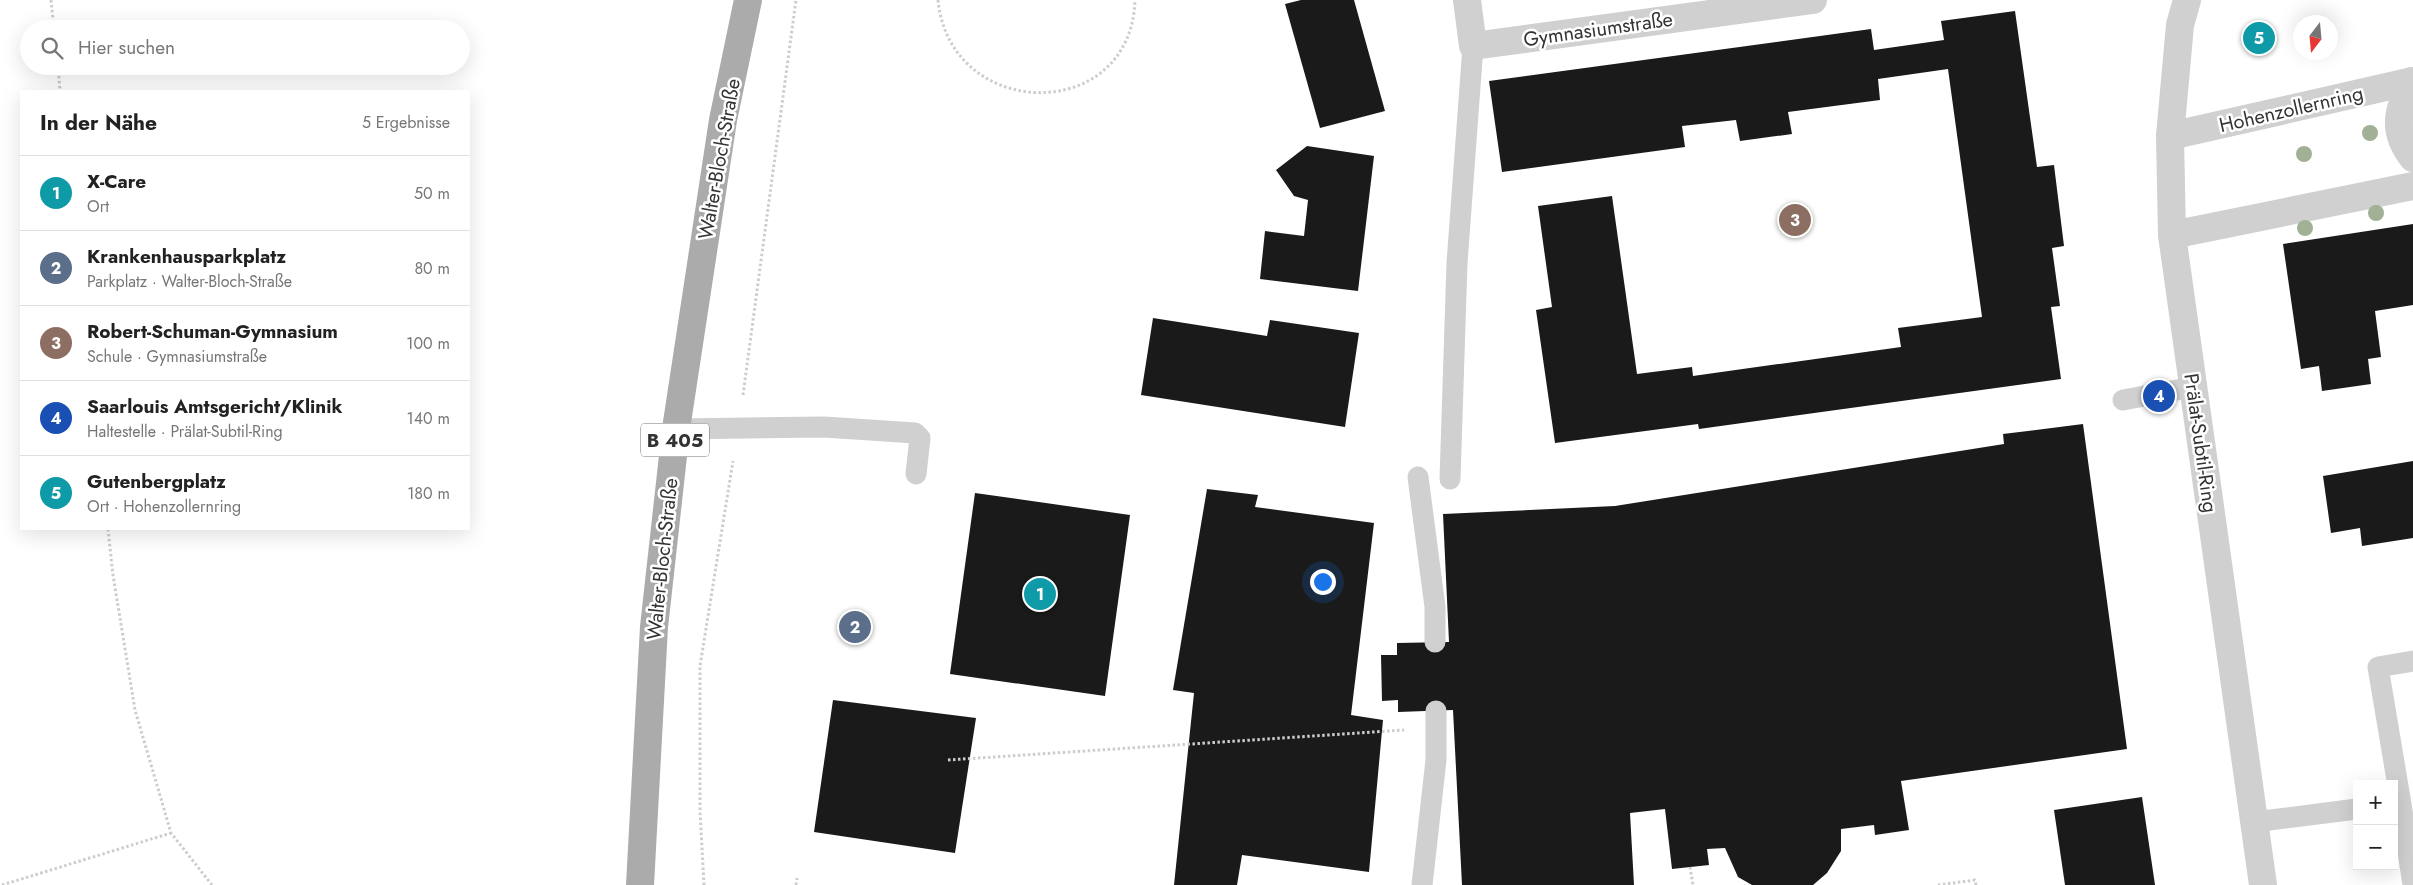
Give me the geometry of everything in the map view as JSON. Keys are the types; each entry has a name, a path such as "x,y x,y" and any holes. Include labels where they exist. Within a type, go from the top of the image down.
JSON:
{"main road":[{"name":"Walter-Bloch-Straße","path":"640,885 654,627 676,429 724,120 748,0"}],"street":[{"path":"1467,0 1473,46"},
{"name":"Gymnasiumstraße","path":"1473,46 1813,0"},
{"name":"Prälat-Subtil-Ring","path":"2180,4 2180,25 2170,136 2172,235 2263,885"},
{"name":"Hohenzollernring","path":"2170,136 2413,81"},
{"name":"Hohenzollernring","path":"2413,81 2402,101 2398,125 2403,145 2413,158"},
{"path":"2172,235 2413,186"}],"lane":[{"path":"1450,479 1457,262 1473,46"},
{"path":"2123,400 2193,387"},
{"path":"676,429 824,427 915,433 920,438 916,474"},
{"path":"1418,477 1434,608 1435,642"},
{"path":"2394,780 2378,667 2413,661"},
{"path":"1422,885 1436,760 1436,719"},
{"path":"2398,804 2412,885"},
{"path":"2254,822 2353,810"}],"path":[{"path":"50,0 53,20"},
{"path":"938,0 946,32 955,50 968,64 983,77 1001,86 1020,92 1041,94 1063,91 1083,84 1109,65 1123,49 1129,37 1135,0"},
{"path":"59,75 60,90"},
{"path":"108,530 113,575 134,710 171,833 212,885"},
{"path":"948,760 1210,742 1436,719"},
{"path":"2,885 171,833"},
{"path":"1690,867 1693,885"},
{"path":"796,885 797,878"},
{"path":"1938,885 1975,880 1976,885"}],"building":[{"path":"1301,0 1354,0 1385,111 1320,128 1285,4"},
{"path":"2015,11 2037,167 2054,165 2064,246 2052,248 2060,306 2051,307 2061,379 1699,429 1698,424 1555,443 1536,310 1552,307 1538,206 1612,196 1637,374 1692,367 1693,376 1901,347 1898,328 1982,317 1948,69 1878,79 1880,100 1788,112 1792,134 1740,141 1736,120 1682,126 1685,147 1502,172 1489,81 1871,29 1874,50 1944,40 1941,21"},
{"path":"1307,146 1374,156 1358,291 1260,279 1265,231 1304,236 1308,200 1294,196 1276,170"},
{"path":"2413,224 2413,305 2375,311 2381,357 2368,359 2371,384 2322,391 2319,366 2301,369 2283,244"},
{"path":"1153,318 1267,336 1270,320 1359,333 1345,427 1141,395"},
{"path":"2083,424 2127,749 1901,781 1909,830 1875,835 1874,825 1841,829 1841,851 1827,873 1813,885 1752,885 1738,877 1725,848 1707,849 1709,865 1672,869 1665,809 1630,813 1634,885 1462,885 1453,710 1398,712 1398,700 1382,701 1381,655 1397,655 1397,643 1449,642 1443,514 1615,506 2004,444 2003,434"},
{"path":"2413,461 2413,538 2362,546 2360,528 2331,533 2323,476"},
{"path":"1207,489 1258,495 1255,507 1374,523 1351,715 1383,720 1369,872 1242,855 1237,885 1174,885 1194,693 1173,690"},
{"path":"975,493 1130,515 1105,696 950,674"},
{"path":"833,700 976,718 955,853 814,832"},
{"path":"2142,797 2155,885 2065,885 2054,810"}],"place":[{"name":"Gutenbergplatz","path":"2259,38"},
{"name":"Robert-Schuman-Gymnasium","path":"1795,220"},
{"name":"Saarlouis Amtsgericht/Klinik","path":"2159,396"},
{"name":"X-Care","path":"1040,594"},
{"name":"Krankenhausparkplatz","path":"855,627"}]}
